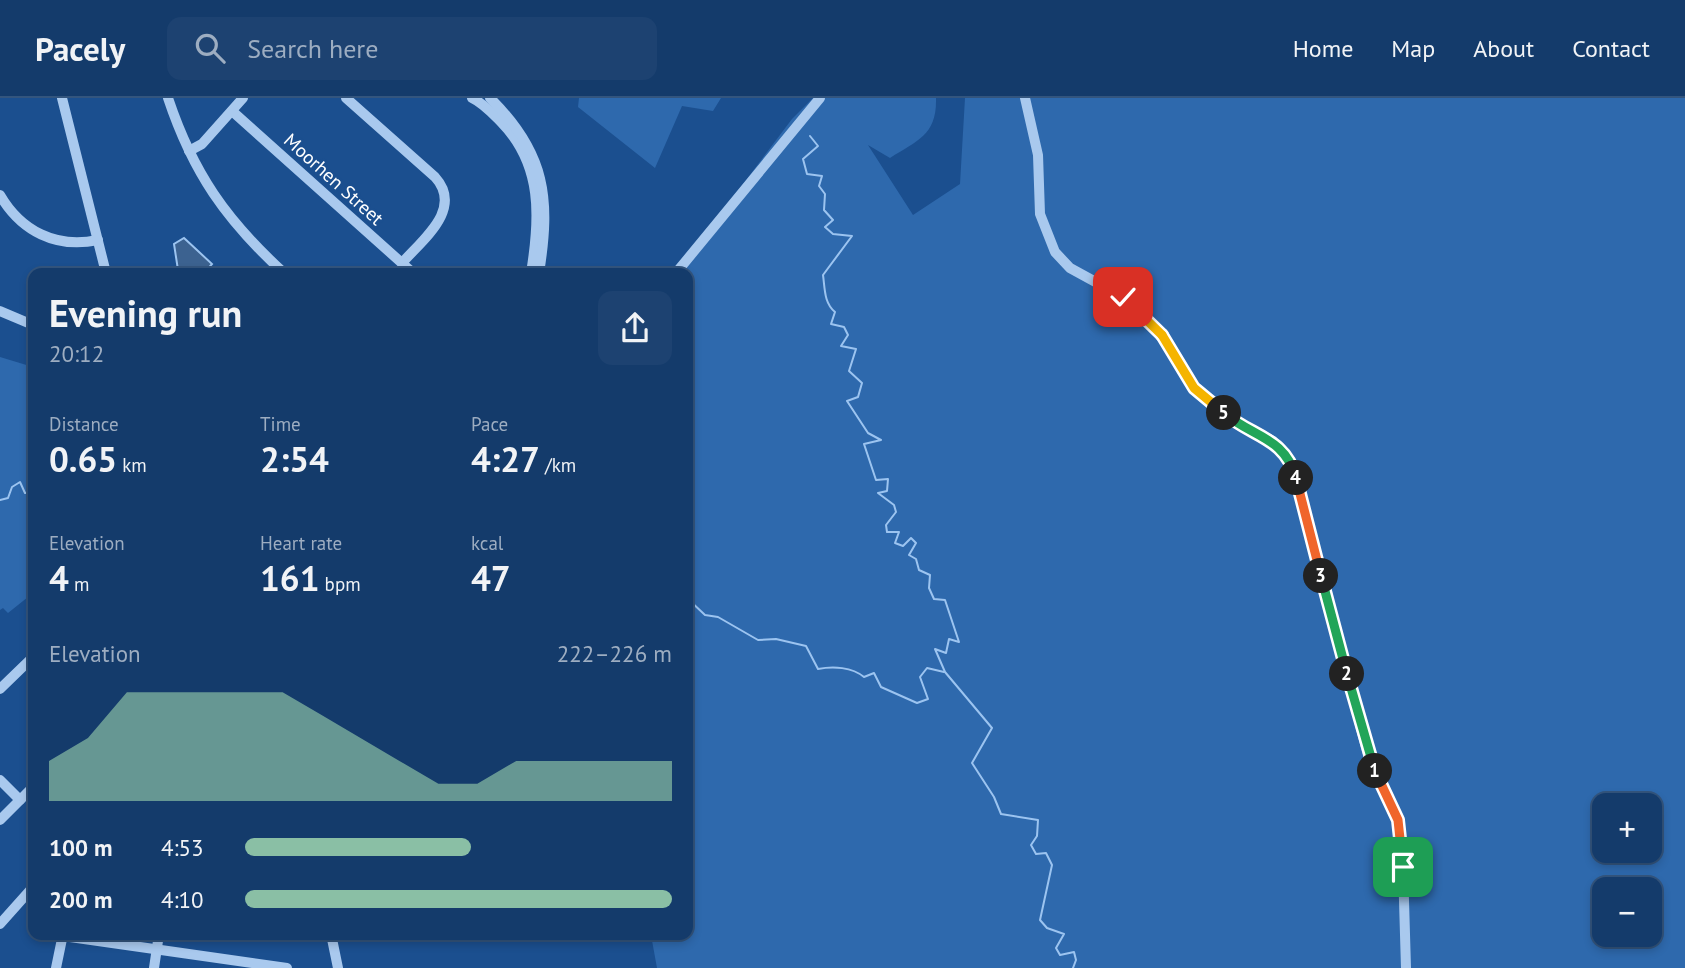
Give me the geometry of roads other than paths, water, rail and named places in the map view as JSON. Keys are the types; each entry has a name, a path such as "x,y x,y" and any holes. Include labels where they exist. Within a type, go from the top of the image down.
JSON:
{"street":[{"path":"62,98 105,268"},
{"path":"168,98 188,151 221,208 279,268"},
{"path":"188,151 202,144 243,98"},
{"path":"346,98 435,177 443,188 446,201 441,218 402,263"},
{"path":"472,98 508,129 531,169 537,191 539,224 532,268"},
{"path":"490,98 515,122 540,171 547,228 540,268"},
{"path":"680,268 820,98"},
{"path":"1025,98 1038,155 1040,214 1055,252 1070,268 1123,297 1161,332 1194,388 1232,420 1273,441 1292,465 1369,759 1398,820 1403,867 1406,968"},
{"name":"Moorhen Street","path":"232,111 408,268"},
{"path":"0,195 14,215 34,232 61,242 98,240"},
{"path":"0,312 28,323"},
{"path":"0,689 28,662"},
{"path":"0,780 20,800"},
{"path":"0,820 28,792"},
{"path":"0,924 28,893"},
{"path":"60,967 63,940"},
{"path":"103,940 287,968"},
{"path":"154,968 159,940"},
{"path":"332,940 338,968"}],"waterway":[{"path":"810,136 818,146 803,159 807,174 822,176 819,186 825,194 824,210 833,220 825,227 833,234 852,236 823,275 824,285 827,300 835,312 831,324 844,327 848,335 841,346 856,349 849,371 862,383 858,397 847,401 868,433 881,440 864,444 876,480 888,479 887,491 878,493 894,505 896,512 886,525 887,532 899,532 895,543 903,546 911,538 916,543 909,555 916,559 919,570 930,575 929,588 934,599 945,600 959,642 949,639 946,653 935,649 945,672 992,728 972,763 994,797 1001,814 1038,820 1037,836 1031,845 1036,854 1046,853 1052,865 1040,920 1047,928 1064,934 1056,948 1060,955 1074,952 1076,960 1073,968"},
{"path":"0,500 8,498 12,487 20,482 25,493 28,493"},
{"path":"693,604 705,615 718,617 758,640 776,639 806,646 818,669 842,668 864,677 874,673 881,687 917,703 928,699 920,677 927,668 944,672"}]}
